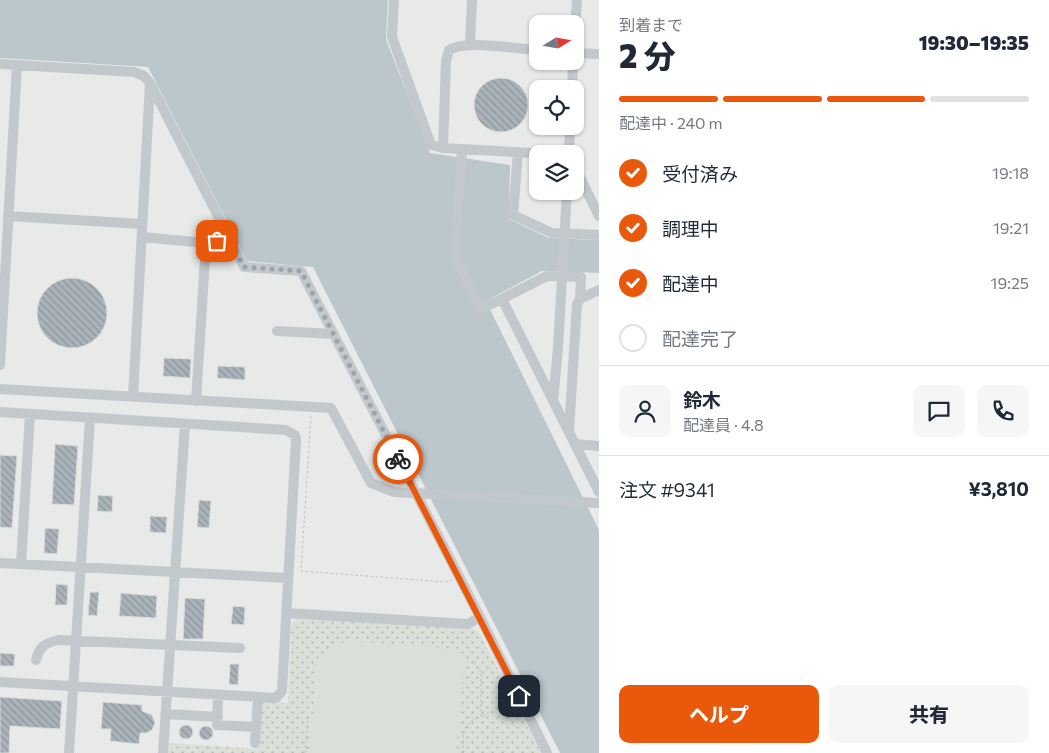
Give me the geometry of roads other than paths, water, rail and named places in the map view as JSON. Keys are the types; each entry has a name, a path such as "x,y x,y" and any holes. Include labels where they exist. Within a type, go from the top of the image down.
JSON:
{"street":[{"path":"394,0 392,37 431,145 443,148 529,153"},
{"path":"470,45 472,0"},
{"path":"576,0 576,15"},
{"path":"443,148 446,61 449,50 457,46 470,45 529,49"},
{"path":"584,53 599,54"},
{"path":"0,64 134,72 144,76 150,83 244,267 301,271 480,616 547,753"},
{"path":"0,365 17,65"},
{"path":"133,397 150,83"},
{"path":"462,149 455,255 480,309 547,276 581,277 580,300 576,311 569,432"},
{"path":"518,152 513,215 552,233 599,235"},
{"path":"584,185 599,216"},
{"path":"553,402 566,200"},
{"path":"8,216 142,224"},
{"path":"142,237 206,243 229,239"},
{"path":"196,400 206,243"},
{"path":"580,300 599,290"},
{"path":"502,299 599,492"},
{"path":"277,331 334,334"},
{"path":"0,389 331,408 368,479 380,489 394,492 599,503"},
{"path":"0,412 286,430 295,435 296,454 282,691 276,698 0,682"},
{"path":"21,564 30,414"},
{"path":"69,753 90,418"},
{"path":"163,753 185,424"},
{"path":"575,444 599,446"},
{"path":"0,563 288,578"},
{"path":"287,613 468,624 480,616"},
{"path":"36,660 38,650 46,643 58,640 240,648"},
{"path":"218,695 217,725 256,727"},
{"path":"255,743 258,698"},
{"path":"166,714 218,717"}]}
